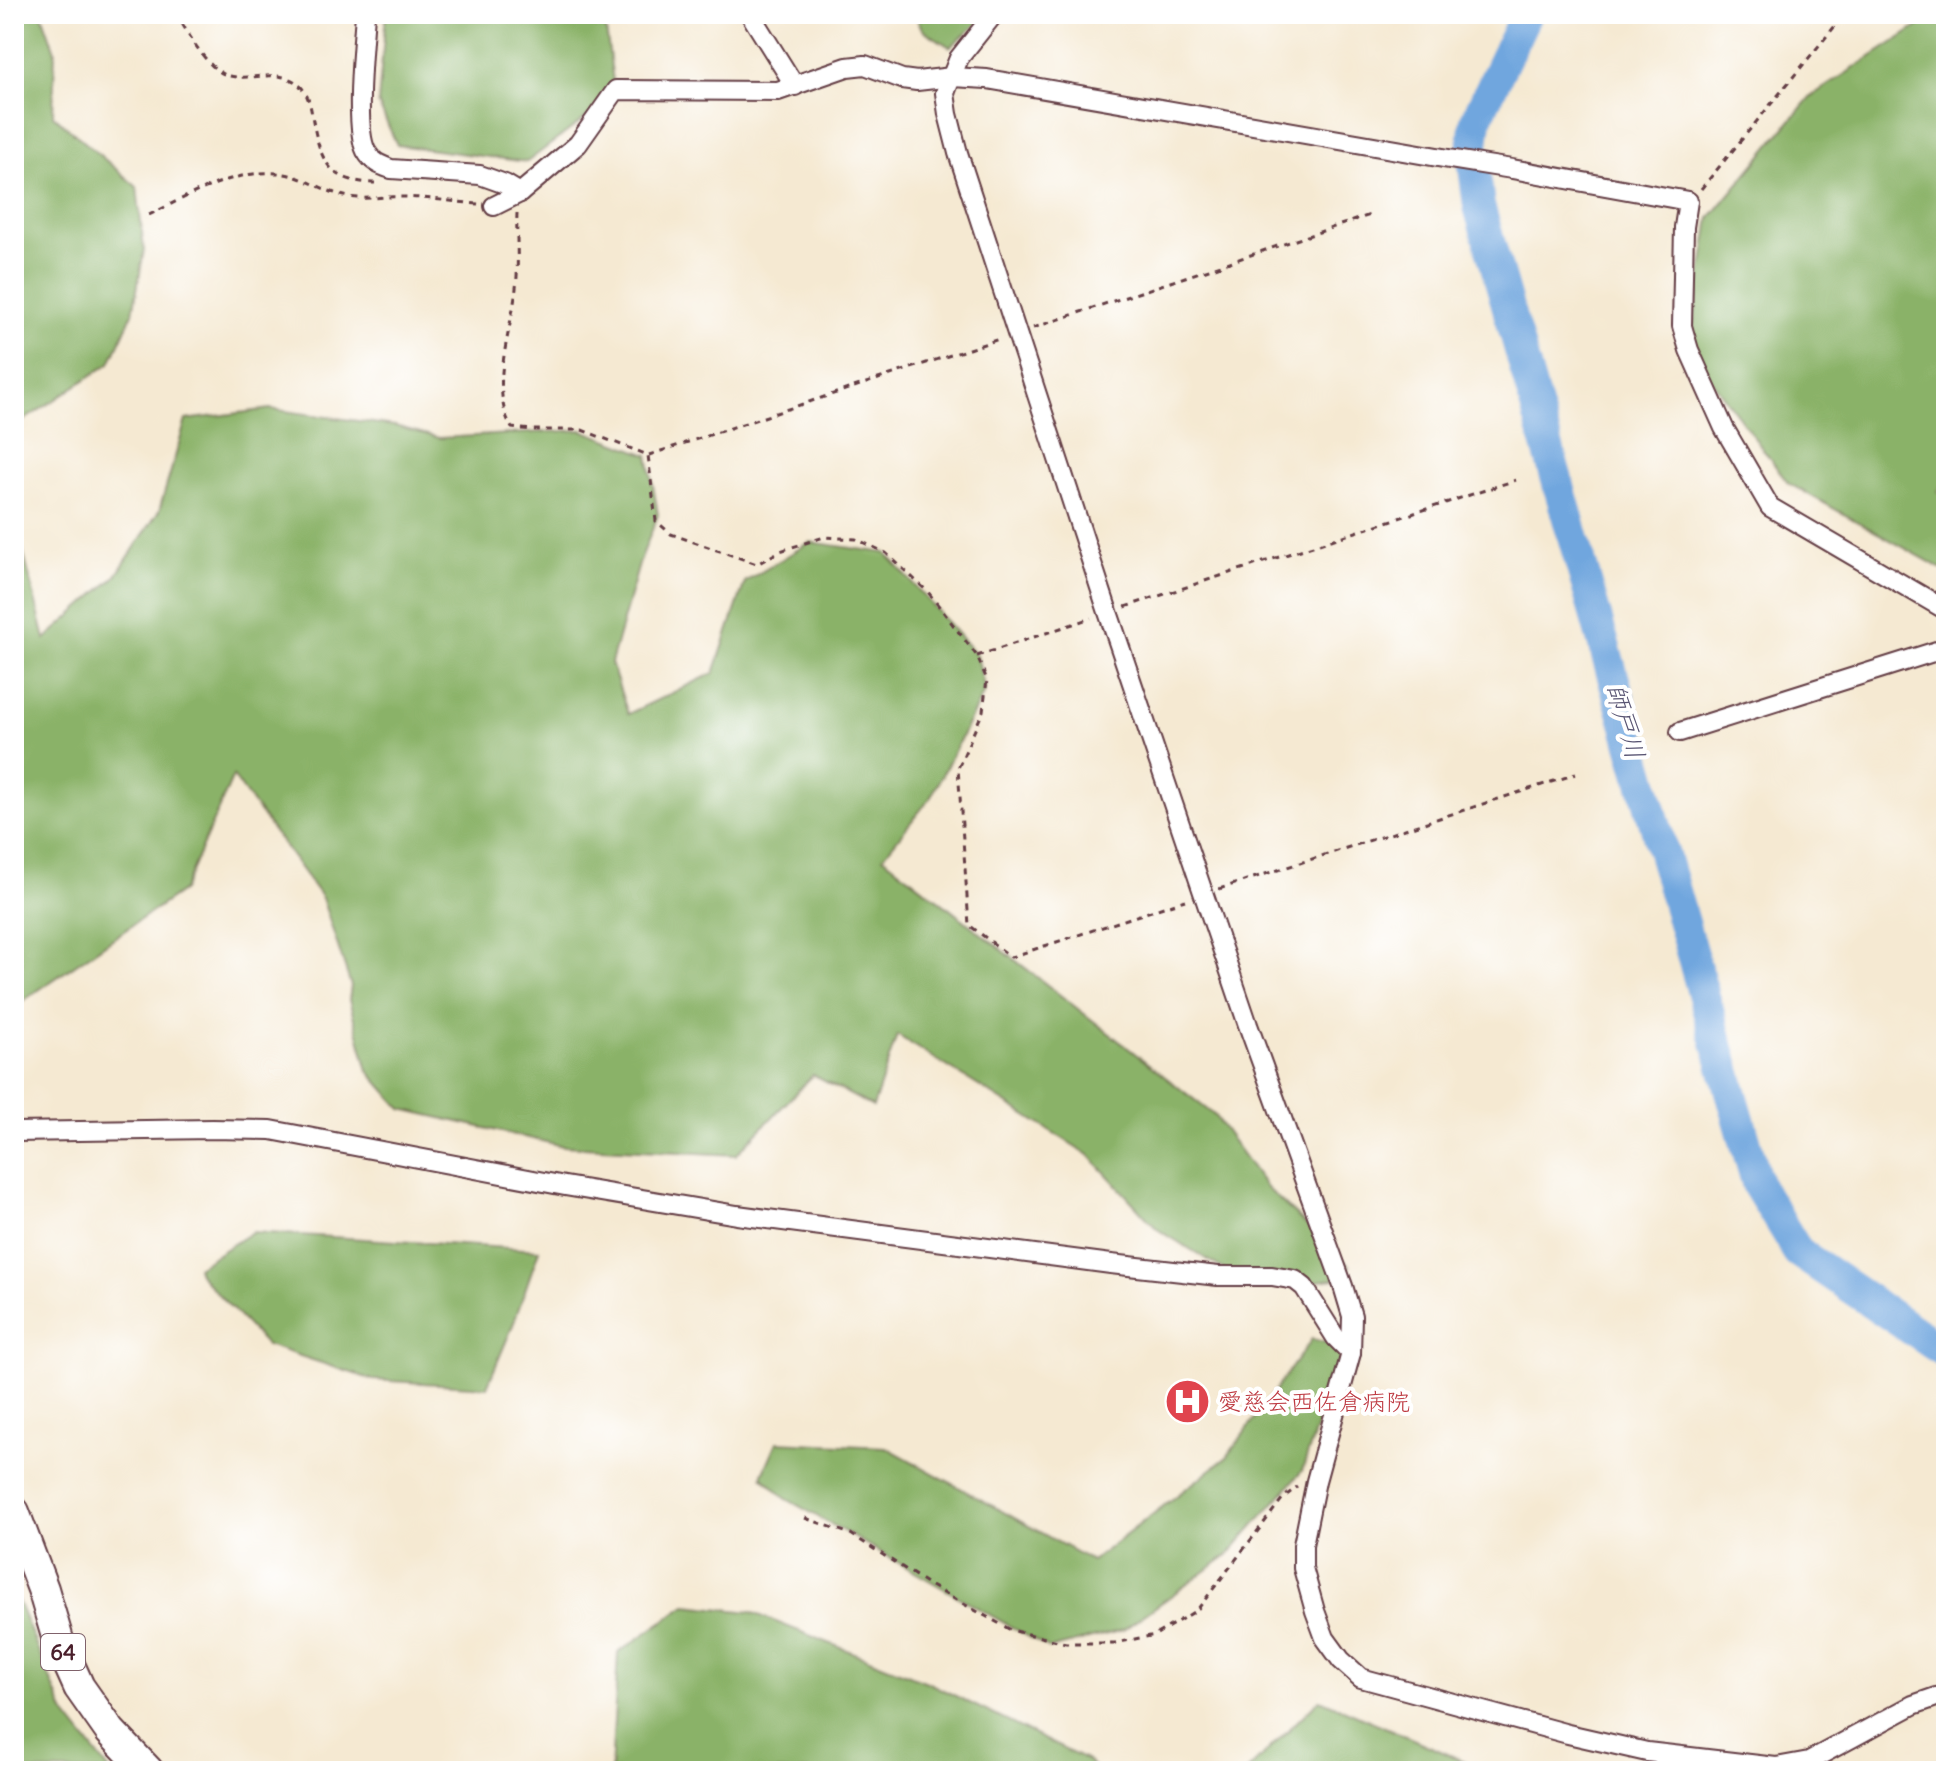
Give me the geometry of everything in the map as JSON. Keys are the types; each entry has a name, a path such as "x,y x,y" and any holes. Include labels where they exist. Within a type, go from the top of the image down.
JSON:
{"main road":[{"name":"64","path":"14,1512 58,1640 79,1687 110,1731 148,1771"}],"street":[{"path":"365,14 360,83 362,138 367,153 377,164 391,169 480,175 520,193"},
{"path":"750,14 795,86"},
{"path":"994,14 959,58 945,93 958,153 1203,894 1352,1316 1351,1353 1316,1481 1303,1545 1303,1568 1325,1638 1341,1660 1361,1678 1647,1752 1776,1767 1809,1761 1913,1705 1946,1696"},
{"path":"494,206 520,193 578,144 616,90 778,91 847,67 865,65 902,79 987,79 1688,201 1684,227 1682,326 1689,350 1724,428 1770,507 1946,610"},
{"path":"1680,732 1946,648"},
{"path":"14,1132 271,1130 737,1215 1126,1266 1218,1276 1272,1276 1295,1280 1304,1287 1336,1338 1351,1353"}],"path":[{"path":"176,14 203,56 224,74 289,78 304,89 327,167 359,183 382,183 402,170"},
{"path":"1688,201 1847,14"},
{"path":"149,215 203,189 240,176 271,172 294,176 323,190 351,198 401,197 494,206"},
{"path":"520,193 516,288 502,378 505,416 512,428 582,430 648,455 656,521 671,534 757,564 780,551 824,537 856,539 886,553 928,592 977,656 987,680 983,711 958,768 969,925 1011,957 1576,774"},
{"path":"977,656 1516,480"},
{"path":"805,1518 851,1534 931,1586 1011,1630 1066,1643 1115,1643 1155,1635 1197,1610 1283,1498 1295,1488 1316,1481"}],"green space":[{"path":"14,14 42,14 55,51 53,115 137,187 144,250 133,313 110,363 14,427"},
{"path":"386,14 604,14 615,96 527,162 397,145 378,103"},
{"path":"915,14 989,14 950,47 922,29"},
{"path":"1937,14 1946,14 1946,480 1938,492 1946,496 1946,571 1788,483 1689,350 1710,218 1810,97"},
{"path":"270,409 395,426 439,438 582,430 648,455 658,515 640,561 611,663 628,714 714,673 745,582 810,542 886,553 977,656 985,690 931,797 883,857 1214,1115 1267,1188 1350,1266 1334,1279 1256,1289 1157,1229 1089,1155 897,1035 873,1107 813,1075 736,1155 563,1146 402,1109 368,1071 349,1000 351,986 322,898 233,776 183,890 14,1007 14,538 21,543 45,639 115,577 159,511 186,420"},
{"path":"252,1232 539,1250 487,1387 373,1380 266,1345 199,1274 197,1267"},
{"path":"1312,1339 1344,1347 1302,1471 1228,1555 1123,1630 1050,1649 785,1498 762,1476 777,1442 886,1447 1092,1561 1227,1457"},
{"path":"14,1592 64,1712 110,1771 14,1771"},
{"path":"686,1605 751,1612 927,1682 1086,1760 1100,1771 611,1771 618,1653"},
{"path":"1320,1699 1487,1771 1247,1771"}],"waterway":[{"name":"師戸川","path":"1526,14 1476,120 1472,152 1479,206 1758,1186 1798,1252 1946,1353"}],"place":[{"name":"愛慈会西佐倉病院","path":"1187,1401"}]}
